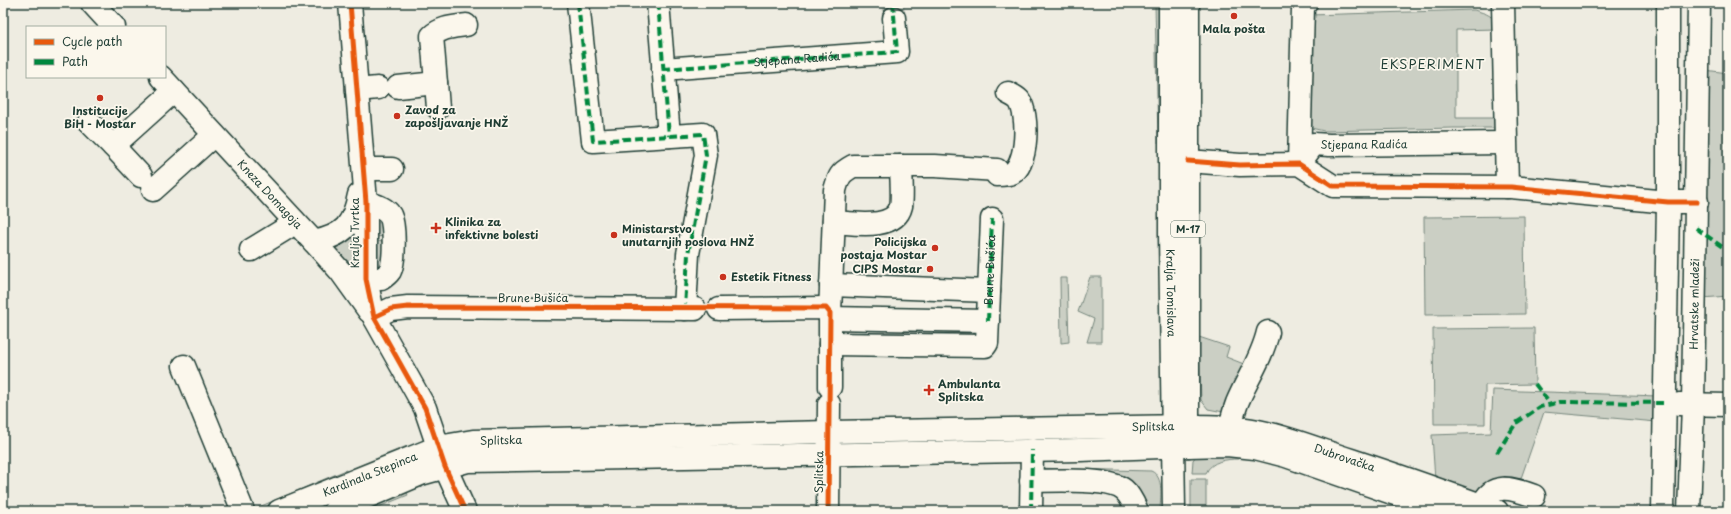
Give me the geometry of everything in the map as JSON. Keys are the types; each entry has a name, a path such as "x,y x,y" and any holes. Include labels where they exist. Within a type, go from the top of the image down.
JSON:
{"street":[{"path":"92,3 108,16"},
{"name":"Kralja Tvrtka","path":"350,3 378,88 364,171 366,202 366,279 373,320 425,408 442,457 465,511"},
{"path":"578,3 593,141 669,136 658,3"},
{"name":"Kralja Tomislava","path":"1170,3 1170,226 1181,436 1188,511"},
{"name":"Kralja Tomislava","path":"1174,511 1181,436 1188,161 1188,3"},
{"path":"1299,164 1303,7 1306,3"},
{"path":"1503,3 1507,187"},
{"path":"1663,511 1656,427 1664,403 1668,202 1668,3"},
{"name":"Hrvatske mladeži","path":"1689,511 1693,405 1697,202 1699,3"},
{"name":"Stjepana Radića","path":"663,69 897,52 894,18"},
{"path":"438,108 432,36 437,31 448,27 466,25"},
{"path":"378,88 436,83"},
{"path":"113,146 167,84"},
{"name":"Kneza Domagoja","path":"167,84 341,272 373,320"},
{"path":"829,432 830,315 836,190 839,176 853,166 935,166 1010,174 1014,172 1022,161 1024,155 1025,129 1023,110 1018,100 1008,93"},
{"path":"89,122 147,183 214,135"},
{"name":"Brune Bušića","path":"373,320 391,309 408,307 690,309 688,254 706,154 703,134 669,136"},
{"name":"Stjepana Radića","path":"1299,164 1314,144 1505,143"},
{"path":"1188,161 1240,165 1299,164 1332,186 1507,187 1668,202 1697,202"},
{"path":"834,222 883,224 894,217 901,207 901,166"},
{"path":"314,242 331,238 348,226 358,202 364,171 392,169"},
{"name":"Brune Bušića","path":"830,344 981,347 987,343 992,218"},
{"path":"251,250 287,228 294,221"},
{"path":"341,272 366,279"},
{"path":"832,285 989,292"},
{"path":"719,309 826,308 830,315"},
{"path":"830,315 988,321"},
{"path":"1230,427 1238,402 1266,343 1268,332"},
{"path":"184,366 243,511"},
{"path":"1664,403 1728,405"},
{"name":"Dubrovačka","path":"1181,436 1230,427 1259,431 1290,440 1490,508"},
{"name":"Splitska","path":"442,457 474,441 829,432 885,442 1181,436"},
{"name":"Splitska","path":"828,511 829,432"},
{"name":"Dubrovačka","path":"1181,436 1227,445 1255,448 1270,452 1444,511"},
{"name":"Splitska","path":"953,441 1032,450 1181,436"},
{"name":"Splitska","path":"442,457 468,461 829,454 885,442"},
{"path":"1031,511 1032,450"},
{"name":"Kardinala Stepinca","path":"279,511 442,457"},
{"name":"Kardinala Stepinca","path":"334,511 413,478 442,457"},
{"path":"1031,481 1098,481 1124,489 1137,511"},
{"path":"1490,508 1486,497 1494,491 1502,488 1534,496"}],"shaded area":[{"path":"1155,3 1166,3 1165,142 1158,143"},
{"path":"1474,10 1490,16 1496,24 1497,29 1456,30 1456,118 1497,118 1497,128 1324,131 1311,128 1309,125 1310,15"},
{"path":"1705,70 1728,73 1728,296 1702,298"},
{"path":"374,210 390,236 373,237"},
{"path":"1524,216 1525,314 1425,315 1424,217"},
{"path":"346,232 355,240 359,267 335,254 327,243"},
{"path":"375,241 389,242 378,276"},
{"path":"1090,277 1101,277 1101,342 1087,342 1094,319 1078,312"},
{"path":"1060,278 1067,278 1069,342 1061,343"},
{"path":"1534,328 1535,384 1485,385 1485,424 1434,424 1433,329"},
{"path":"1196,336 1229,347 1226,357 1254,368 1234,414 1208,409 1201,400 1199,340"},
{"path":"1493,390 1657,396 1657,422 1544,412 1519,484 1479,495 1435,480 1432,435 1491,433"},
{"path":"407,446 410,453 355,475 353,468"},
{"path":"1239,450 1238,459 1224,460 1215,463 1206,473 1192,473 1193,460 1199,452"},
{"path":"1034,468 1151,471 1158,478 1160,483 1160,511 1138,511 1135,499 1034,478"},
{"path":"346,470 349,478 267,511 252,511 252,510"},
{"path":"1191,479 1206,479 1206,511 1191,511"},
{"path":"405,488 408,495 369,511 350,511"}],"tunnel":[{"path":"893,3 894,18"}],"marked path":[{"path":"578,3 593,141 703,134 706,155 688,254 685,309"},
{"path":"658,3 669,136"},
{"path":"663,69 897,52 893,3"},
{"path":"988,321 992,219"},
{"path":"1696,228 1728,251"},
{"path":"1535,384 1550,404"},
{"path":"1497,453 1516,423 1540,407 1560,402 1665,403"},
{"path":"1031,511 1032,450"}],"cycle path":[{"path":"350,3 366,202 366,279 374,317 425,408 445,467 465,511"},
{"path":"1188,161 1240,165 1299,164 1333,186 1511,187 1668,202 1697,202"},
{"path":"374,317 391,309 408,307 826,308 830,313 828,511"}],"place":[{"name":"Mala pošta","path":"1234,16"},
{"name":"Institucije BiH - Mostar","path":"100,98"},
{"name":"Zavod za zapošljavanje HNŽ","path":"397,116"},
{"name":"Klinika za infektivne bolesti","path":"436,228"},
{"name":"Ministarstvo unutarnjih poslova HNŽ","path":"614,235"},
{"name":"Policijska postaja Mostar","path":"935,248"},
{"name":"CIPS Mostar","path":"930,269"},
{"name":"Estetik Fitness","path":"723,277"},
{"name":"Ambulanta Splitska","path":"929,390"}],"district":[{"name":"EKSPERIMENT","path":"1433,64"}]}
